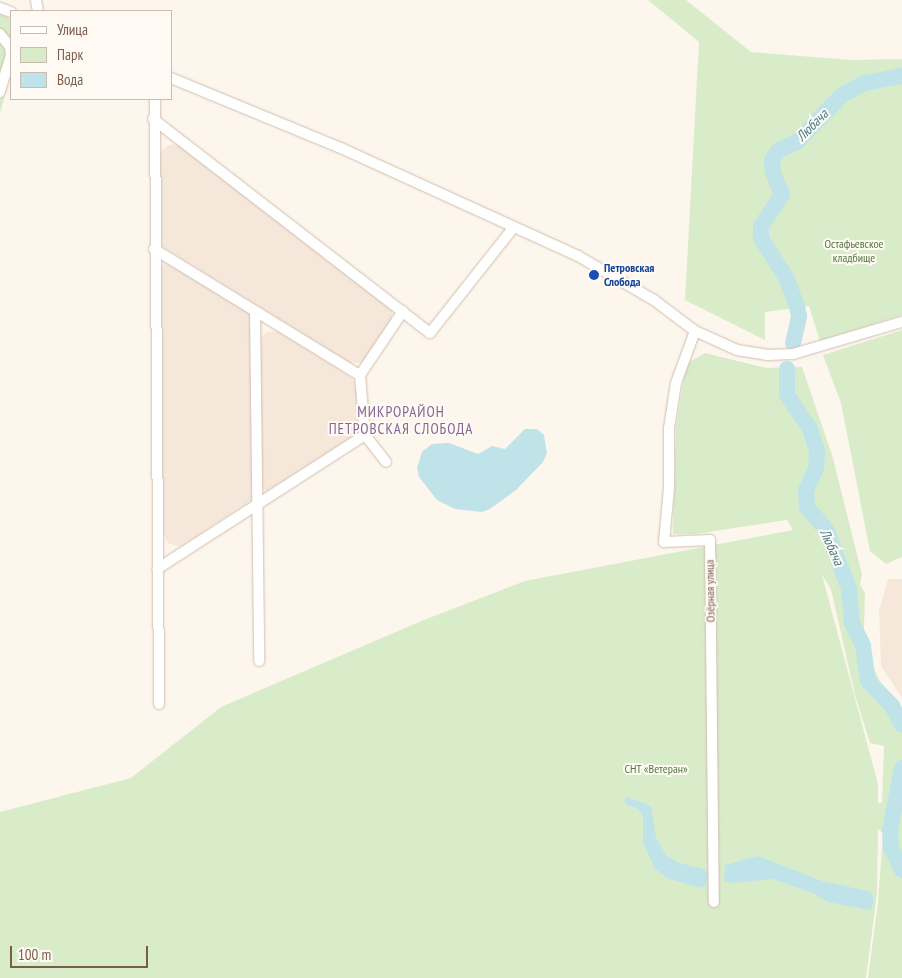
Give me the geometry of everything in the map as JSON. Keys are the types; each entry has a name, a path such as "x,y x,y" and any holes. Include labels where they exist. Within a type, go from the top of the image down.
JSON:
{"street":[{"path":"0,34 10,47"},
{"path":"0,92 10,58"},
{"path":"172,78 341,148 514,227 611,275 654,300 695,331 737,350 780,355 808,351 902,322"},
{"path":"154,100 159,704"},
{"path":"153,120 430,333 514,227"},
{"path":"154,249 360,375"},
{"path":"386,462 364,435 360,375 402,311"},
{"path":"255,312 259,661"},
{"name":"Озёрная улица","path":"695,331 676,383 669,428 669,488 664,542 710,540 714,902"},
{"path":"157,569 364,435"}],"shaded area":[{"path":"179,144 392,309 392,318 362,363 350,363 163,247 160,243 159,154 168,145"},
{"path":"165,262 246,310 251,317 253,499 180,547 168,543 163,532 159,271"},
{"path":"278,331 352,378 357,391 358,427 355,435 267,491 262,489 259,341 266,332"},
{"path":"888,579 902,579 902,698 881,666 879,611"}],"green space":[{"name":"Остафьевское кладбище","path":"648,0 686,0 751,52 851,60 902,59 902,315 820,341 809,306 765,312 765,340 685,300 699,42"},
{"path":"0,14 10,19 10,77 0,113"},
{"path":"902,330 902,557 886,564 870,551 841,403 823,355"},
{"name":"СНТ «Ветеран»","path":"705,353 766,368 802,367 833,458 862,574 860,585 865,593 864,628 868,655 879,680 902,713 902,978 868,978 878,902 883,833 878,829 877,894 866,978 0,978 0,812 131,778 221,707 424,620 525,581 793,530 787,520 695,534 673,534 676,427 686,364","holes":["822,575 831,589 855,695 870,743 884,746 882,803 878,803 878,784"]}],"water":[{"path":"525,429 537,429 544,435 547,453 543,462 516,490 490,509 482,512 455,509 437,500 419,477 417,468 422,452 432,444 449,443 478,454 492,446 505,449"},
{"path":"627,797 651,806 656,838 666,855 679,863 704,869 709,875 705,886 702,888 669,879 655,869 643,842 643,816 638,809 627,805 624,801"},
{"path":"758,856 822,881 871,892 874,899 872,908 869,910 828,902 813,893 772,879 732,883 724,881 725,865"}],"waterway":[{"name":"Любача","path":"793,343 799,316 797,307 787,279 761,238 761,226 782,195 773,173 772,160 779,150 797,142 842,95 865,83 902,76"},
{"name":"Любача","path":"787,369 787,395 810,429 817,451 816,468 806,490 807,507 827,531 849,589 852,623 863,646 868,681 892,706 902,725"},
{"name":"Любача","path":"902,768 890,830 891,848 902,870"}],"place":[{"name":"Петровская Слобода","path":"594,275"}],"district":[{"name":"МИКРОРАЙОН ПЕТРОВСКАЯ СЛОБОДА","path":"401,420"}]}
